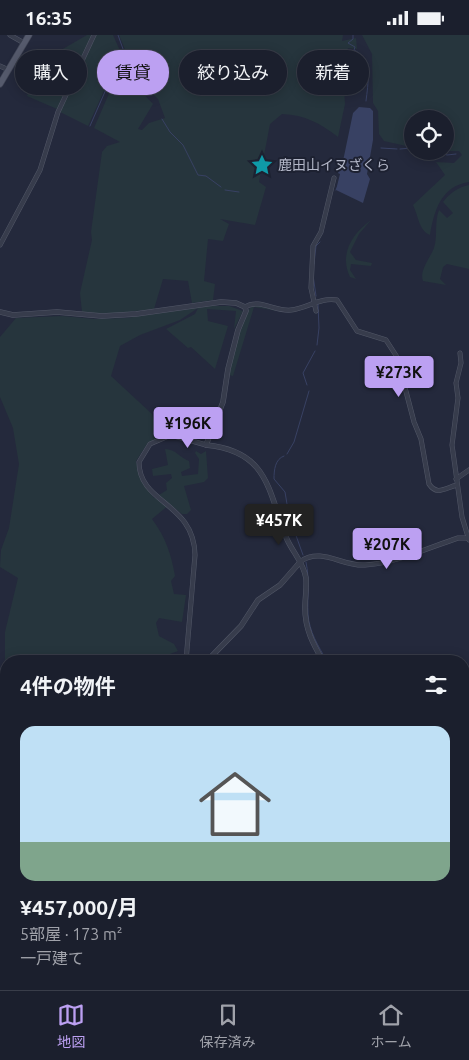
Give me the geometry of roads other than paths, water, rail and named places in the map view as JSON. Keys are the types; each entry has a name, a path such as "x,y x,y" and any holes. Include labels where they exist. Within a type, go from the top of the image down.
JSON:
{"main road":[{"path":"0,84 29,35"}],"street":[{"path":"10,35 24,43"},
{"path":"0,245 40,170 58,112 94,35"},
{"path":"0,66 9,70"},
{"path":"316,311 311,288 313,246 322,232 334,178"},
{"path":"245,307 252,303 290,310 327,299 337,300 357,331 362,335 381,337 390,344 396,353 420,439 429,484 433,490 441,491 456,485"},
{"path":"0,312 12,315 57,312 108,316 221,302 236,303 245,307"},
{"path":"206,445 223,401 228,369 246,311 245,307"},
{"path":"213,655 241,627 258,600 280,585 301,561 309,557 319,556 365,565 391,560 458,538 469,538 456,485 452,445 458,399 456,383 461,363 460,353"},
{"path":"187,655 195,555 193,538 180,514 156,497 149,489 141,475 138,462 148,446 171,435 206,445 228,448 239,453 266,481 273,495 288,543 301,561 306,579 305,610 308,633 320,655"},
{"path":"456,479 469,470"}],"water":[{"path":"359,107 370,108 373,111 373,140 367,174 370,179 363,203 336,190 340,174 338,173 343,161 353,113"}],"waterway":[{"path":"118,35 123,49"},
{"path":"353,35 353,39 348,43 355,47 354,50 360,54 367,66 366,101"},
{"path":"90,126 104,95"},
{"path":"162,119 170,132 183,145 198,175 206,176 221,187"},
{"path":"381,148 397,149"},
{"path":"400,149 404,149"},
{"path":"336,190 340,182"},
{"path":"225,190 239,192"},
{"path":"314,264 316,246 320,242"},
{"path":"313,275 316,296"},
{"path":"317,345 319,328 318,304"},
{"path":"307,385 303,373 315,351"},
{"path":"287,454 294,442 309,391"},
{"path":"284,456 277,462 274,479 285,492 289,516 303,555"},
{"path":"306,562 310,626 324,655"}],"place":[{"name":"鹿田山イヌざくら","path":"262,165"}]}
